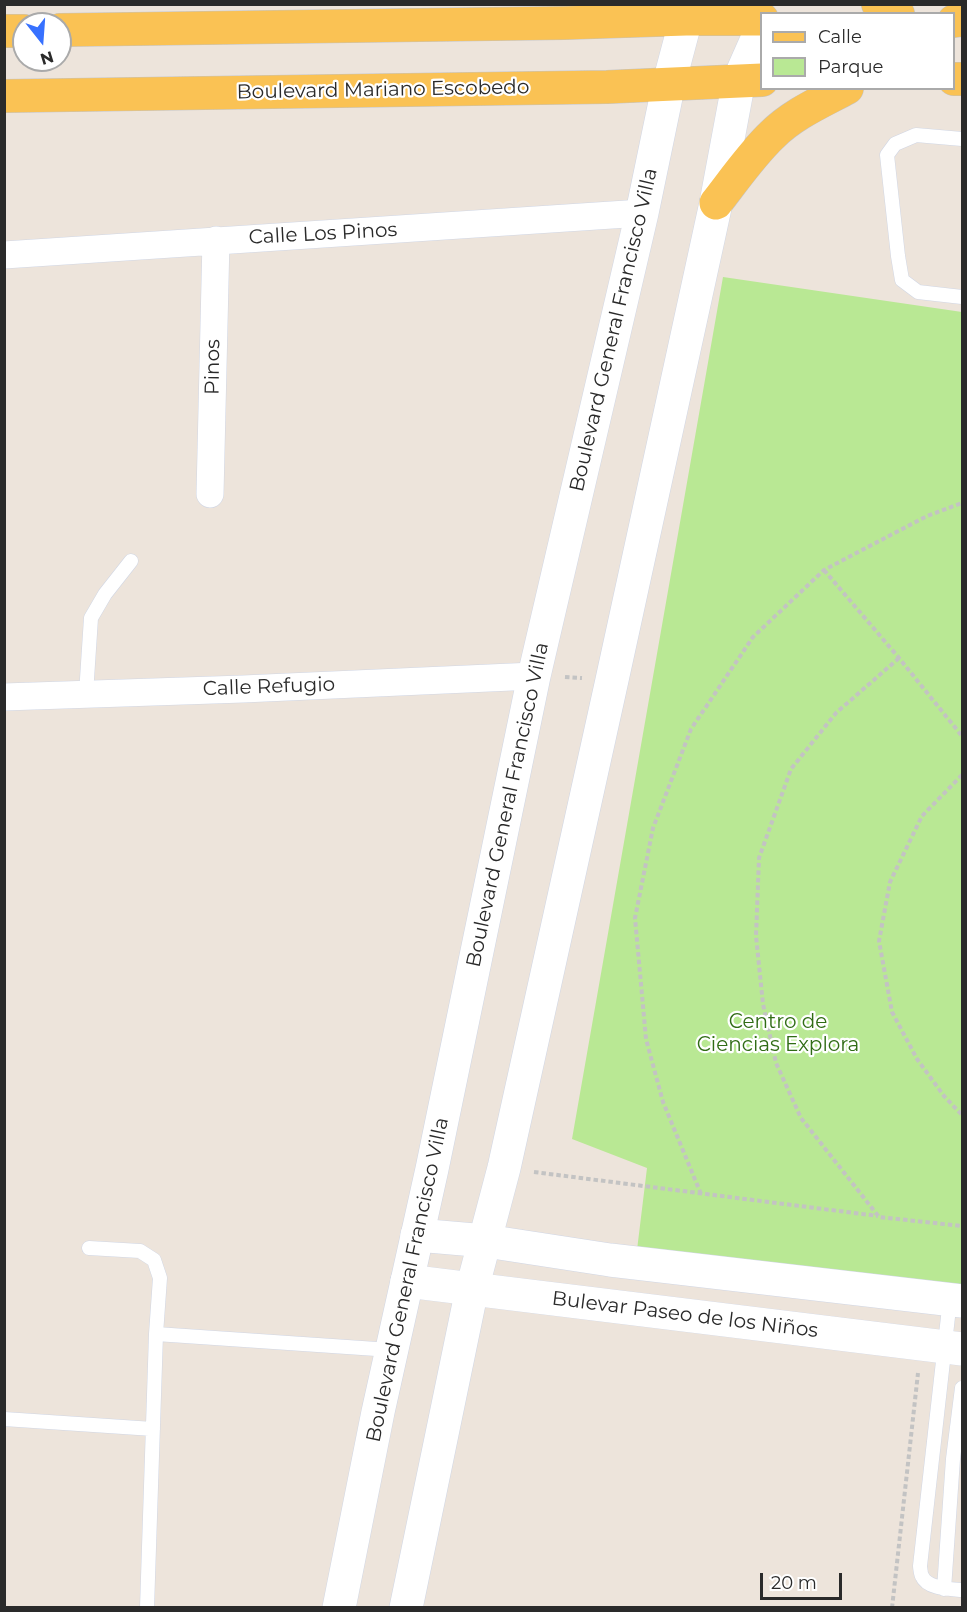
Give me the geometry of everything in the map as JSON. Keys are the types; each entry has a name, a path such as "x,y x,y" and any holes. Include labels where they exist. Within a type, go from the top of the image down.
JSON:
{"main road":[{"path":"573,20 627,4"},
{"path":"878,4 894,12"},
{"path":"72,30 573,20 688,12 760,19"},
{"name":"Boulevard General Francisco Villa","path":"339,1608 391,1350 464,1023 534,676 642,213 669,83 688,12"},
{"path":"406,1608 472,1289 504,1168 716,203 751,80 760,37"},
{"name":"Boulevard Mariano Escobedo","path":"4,96 607,87 751,80"},
{"path":"716,203 773,133 796,115 843,90"},
{"path":"417,1235 486,1240 610,1260 956,1300"},
{"name":"Bulevar Paseo de los Niños","path":"408,1281 943,1346"}],"street":[{"name":"Calle Los Pinos","path":"4,255 642,213"},
{"name":"Pinos","path":"210,494 216,240"},
{"name":"Calle Refugio","path":"4,697 534,676"}],"lane":[{"path":"963,139 916,135 895,144 887,155 902,280 918,292 963,297"},
{"path":"86,694 91,618 105,594 131,561"},
{"path":"89,1248 140,1251 154,1260 160,1278 147,1608"},
{"path":"956,1300 943,1346 920,1566 921,1576 927,1583 944,1589 963,1590"},
{"path":"156,1334 391,1350"},
{"path":"944,1589 963,1388"},
{"path":"4,1419 153,1429"}],"path":[{"path":"701,1194 663,1102 646,1039 635,918 653,828 692,729 753,637 824,570 927,516 963,503"},
{"path":"824,570 963,736"},
{"path":"879,1216 801,1118 776,1063 763,1004 756,936 758,880 759,858 791,769 836,713 899,658"},
{"path":"534,676 612,680"},
{"path":"963,775 921,816 890,882 879,941 892,1012 917,1059 944,1096 963,1115"},
{"path":"504,1168 963,1226"},
{"path":"892,1608 943,1346"}],"green space":[{"name":"Centro de Ciencias Explora","path":"723,277 962,312 962,1290 637,1250 647,1168 572,1139"}]}
